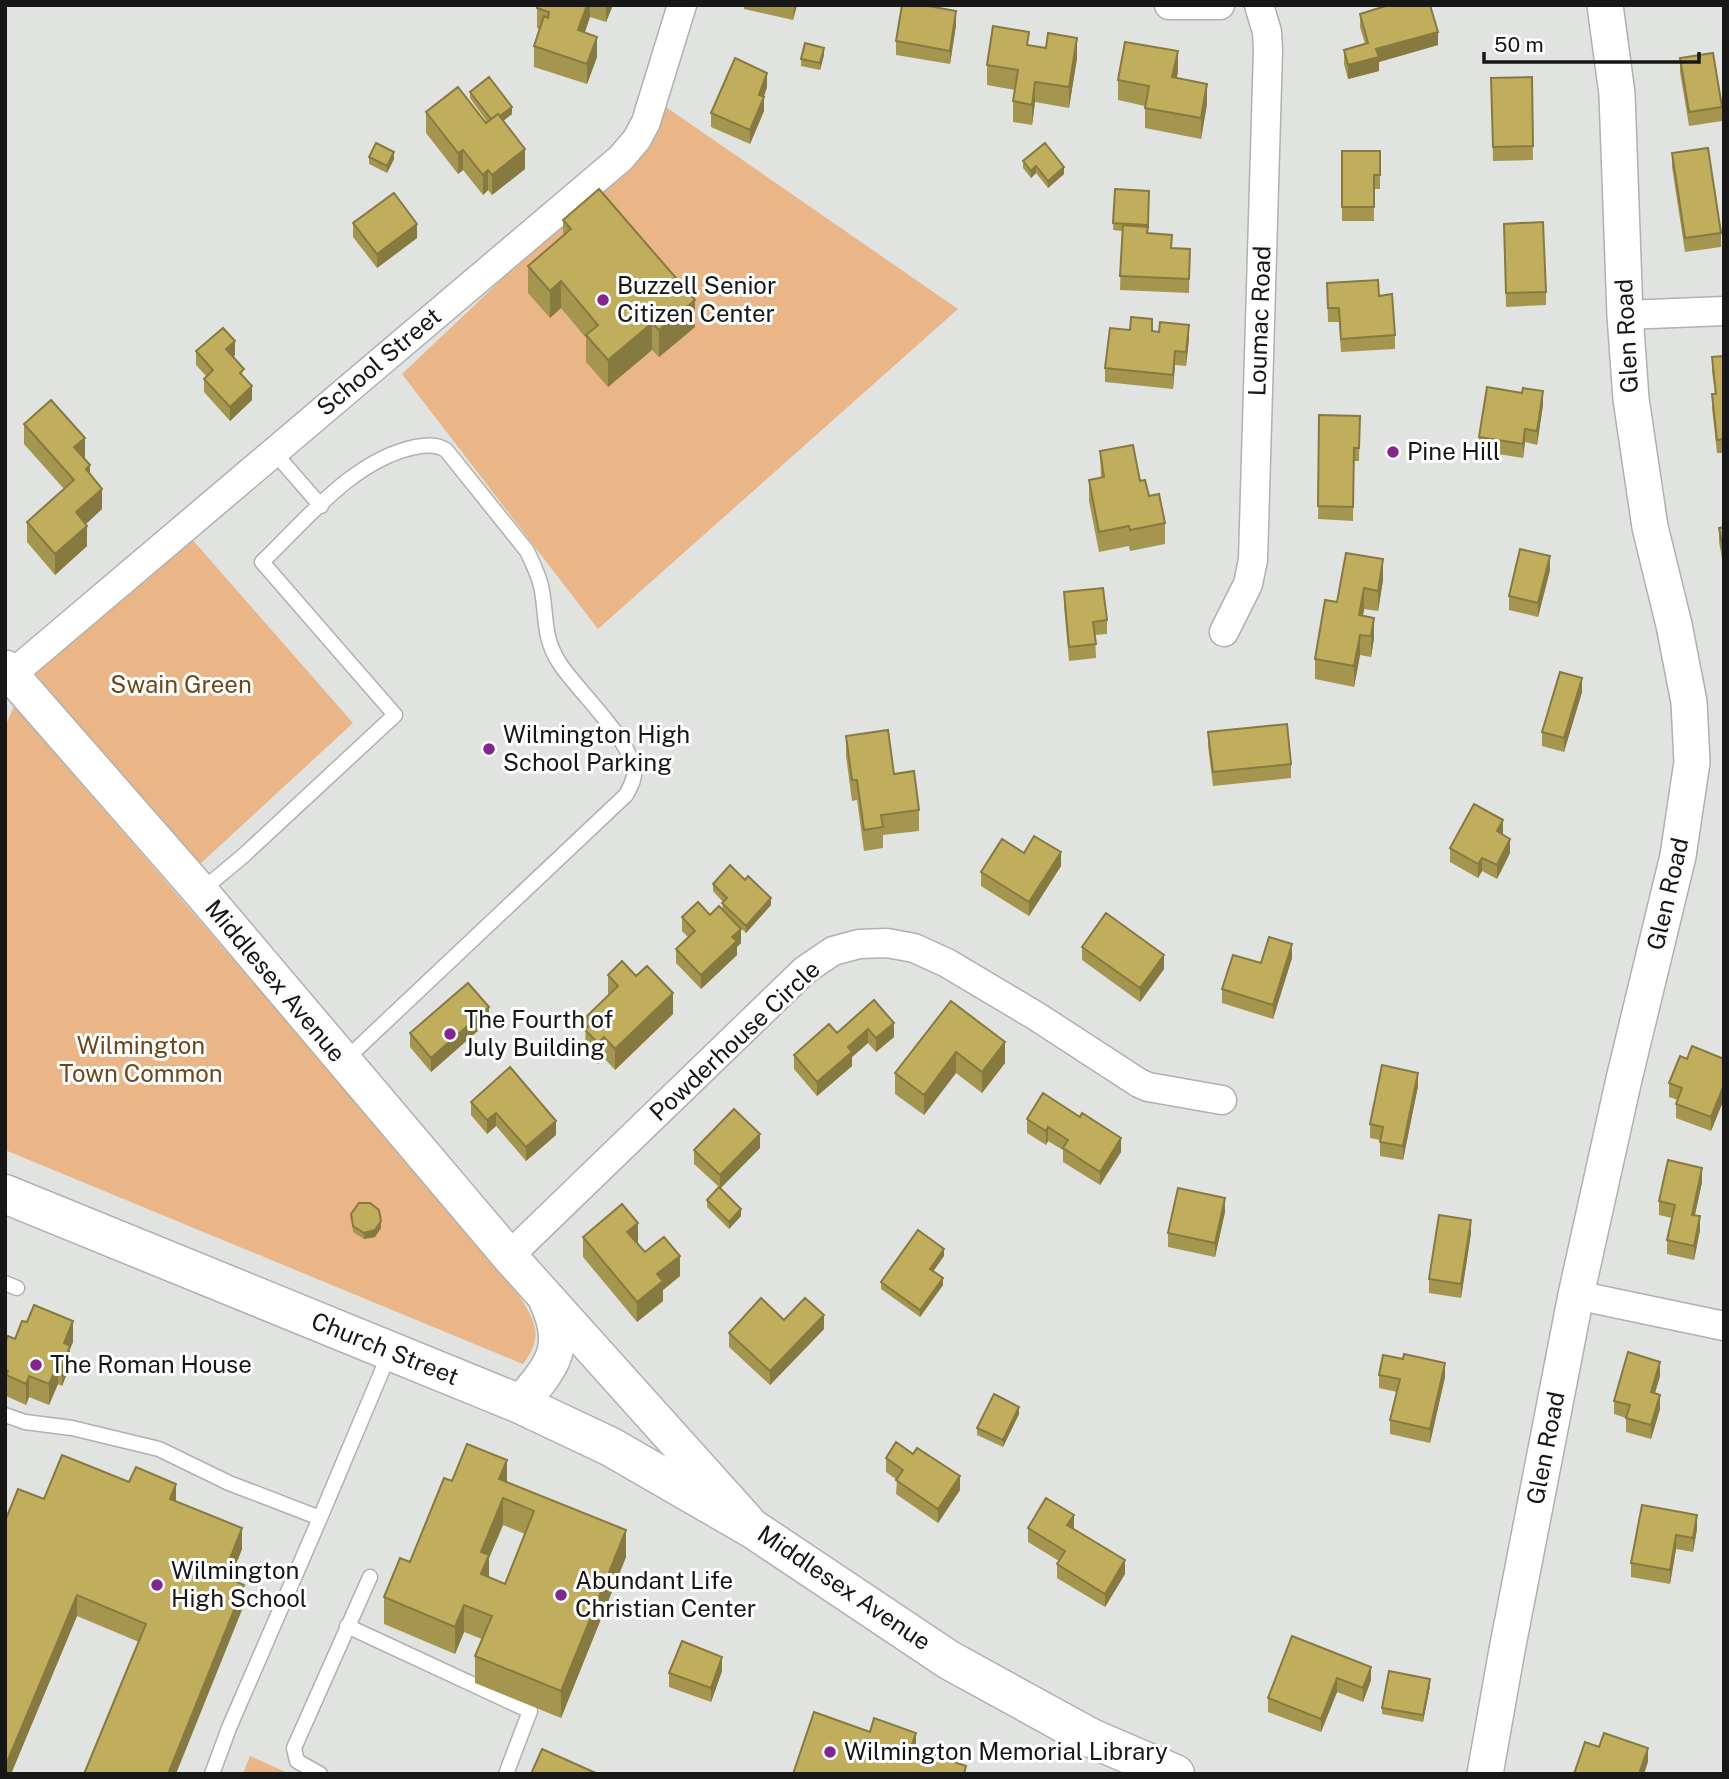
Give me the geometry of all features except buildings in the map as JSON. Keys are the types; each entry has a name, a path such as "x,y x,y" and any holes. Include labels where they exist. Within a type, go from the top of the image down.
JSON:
{"main road":[{"name":"Church Street","path":"5,1194 520,1404 611,1447 753,1528"},
{"name":"Middlesex Avenue","path":"753,1528 949,1660 1091,1738 1175,1774"}],"street":[{"name":"School Street","path":"8,671 621,158 637,139 646,122 682,5"},
{"path":"1169,5 1220,5"},
{"name":"Loumac Road","path":"1224,632 1248,584 1253,560 1268,50 1267,32 1259,5"},
{"name":"Glen Road","path":"1485,1774 1576,1295 1624,1079 1678,856 1692,762 1687,690 1650,527 1631,398 1625,315 1617,94 1605,5"},
{"path":"1625,315 1724,312"},
{"name":"Middlesex Avenue","path":"8,671 200,891 509,1256 753,1528"},
{"name":"Powderhouse Circle","path":"509,1256 805,970 833,951 859,944 887,943 928,953 1036,1016 1144,1085 1222,1100"},
{"name":"Middlesex Avenue","path":"520,1404 546,1373 556,1353 558,1331 544,1294"},
{"path":"1576,1295 1724,1326"}],"lane":[{"path":"200,891 234,864 395,715 262,562 344,484 375,462 404,450 420,446 439,446 446,450 527,551 536,569 542,591 550,647 624,745 634,768 631,785 625,795 343,1062"},
{"path":"273,451 321,506"},
{"path":"212,1774 229,1728 391,1351"},
{"path":"5,1415 26,1422 72,1427 159,1448 229,1483 320,1518"},
{"path":"320,1774 297,1761 294,1748 370,1577"},
{"path":"348,1626 530,1711 506,1774"}],"green space":[{"path":"663,105 958,309 598,629 402,374 642,146"},
{"name":"Swain Green","path":"191,538 353,723 200,864 30,674"},
{"name":"Wilmington Town Common","path":"14,706 508,1280 532,1317 536,1333 531,1352 523,1364 5,1150 5,727"},
{"path":"250,1756 290,1774 243,1774"}],"place":[{"name":"Buzzell Senior Citizen Center","path":"603,300"},
{"name":"Pine Hill","path":"1393,452"},
{"name":"Wilmington High School Parking","path":"489,749"},
{"name":"The Fourth of July Building","path":"450,1034"},
{"name":"The Roman House","path":"36,1365"},
{"name":"Wilmington High School","path":"157,1585"},
{"name":"Abundant Life Christian Center","path":"561,1595"},
{"name":"Wilmington Memorial Library","path":"830,1752"}]}
